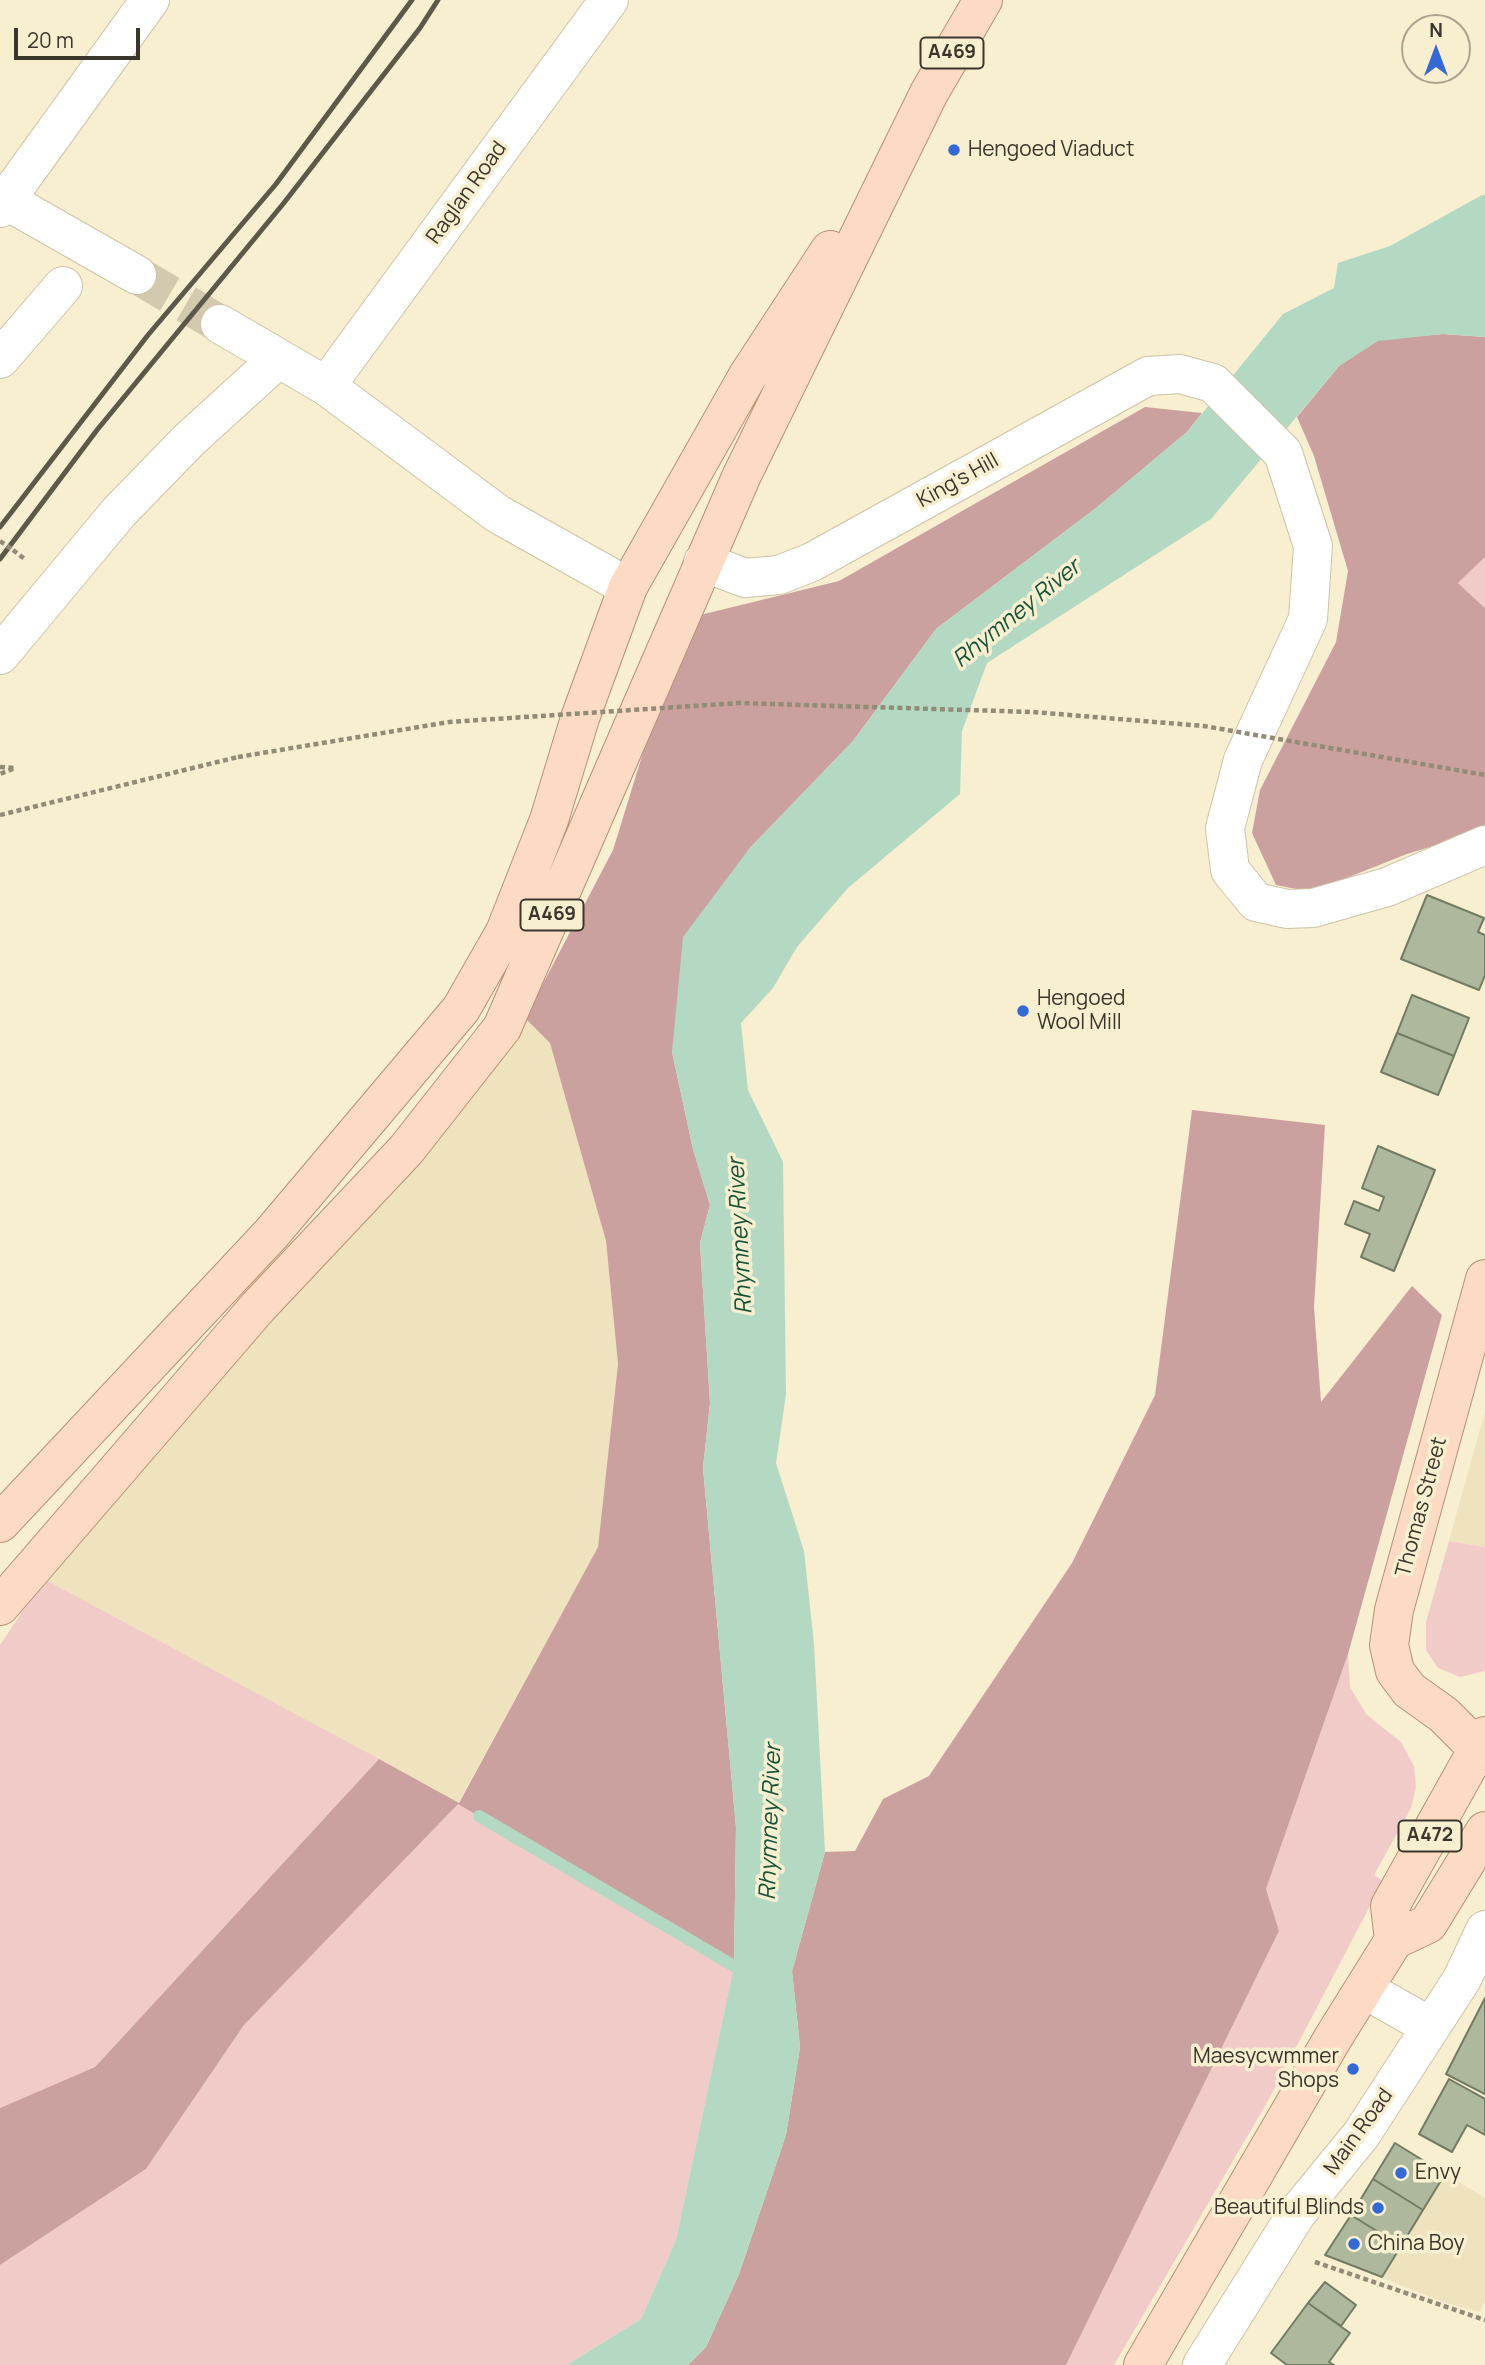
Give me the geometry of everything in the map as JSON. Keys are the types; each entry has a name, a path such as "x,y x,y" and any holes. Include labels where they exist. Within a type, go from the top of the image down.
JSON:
{"main road":[{"name":"A469","path":"0,1606 258,1307 406,1150 502,1028 658,674 742,475 924,107 983,0"},
{"name":"A469","path":"0,1523 271,1234 461,1009 505,932 549,820 580,718 628,587 747,377 924,107"},
{"name":"Thomas Street","path":"1483,1746 1409,1690 1395,1671 1389,1646 1394,1610 1485,1279"},
{"path":"1444,1715 1485,1712"},
{"name":"A472","path":"1483,1746 1390,1906 1394,1940 1428,1924 1485,1831"},
{"path":"1143,2365 1394,1940"}],"street":[{"path":"136,275 2,201 150,0"},
{"name":"Raglan Road","path":"326,386 609,0"},
{"path":"0,359 63,286"},
{"path":"220,324 326,386 498,514 565,555 628,587"},
{"path":"0,655 119,512 188,440 278,359"},
{"name":"King's Hill","path":"703,562 745,578 779,575 812,562 1148,376 1180,374 1213,383 1283,453 1313,546 1308,619 1243,760 1224,828 1230,870 1256,902 1287,909 1313,908 1387,887 1485,845"},
{"name":"Main Road","path":"1202,2365 1279,2239 1361,2135 1462,1979 1485,1930"},
{"path":"1364,1989 1431,2027"}],"path":[{"path":"0,541 13,550"},
{"path":"0,815 238,757 449,722 739,703 1033,712 1203,726 1485,775"},
{"path":"0,766 15,768 0,774"},
{"path":"1279,2239 1317,2263 1485,2320"}],"shaded area":[{"path":"1443,334 1485,337 1485,557 1458,583 1485,608 1485,830 1407,854 1311,892 1276,885 1252,833 1260,790 1336,642 1348,571 1314,456 1297,417 1339,366 1378,340"},
{"path":"1145,407 1202,413 1187,432 1096,508 936,629 853,741 749,849 672,1052 693,1149 710,1205 700,1243 710,1403 703,1468 736,1827 734,1966 458,1804 244,2025 146,2169 0,2265 0,2108 95,2067 379,1759 459,1803 598,1547 618,1364 606,1241 550,1043 525,1018 613,850 646,743 696,616 839,581"},
{"path":"1485,557 1485,608 1458,583"},
{"path":"525,1018 550,1042 606,1241 618,1364 598,1547 458,1803 44,1579"},
{"path":"1192,1110 1325,1125 1314,1307 1321,1402 1412,1286 1442,1315 1348,1654 1266,1889 1279,1931 1066,2365 688,2365 706,2347 739,2274 786,2135 800,2047 792,1971 825,1852 855,1851 883,1799 929,1776 1072,1563 1155,1395"},
{"path":"1485,1411 1485,1547 1449,1541"},
{"path":"1449,1541 1485,1547 1485,1671 1460,1677 1438,1668 1426,1650 1426,1622"},
{"path":"44,1579 379,1759 95,2067 0,2108 0,1645"},
{"path":"1348,1654 1350,1687 1366,1714 1401,1742 1414,1766 1416,1788 1411,1808 1374,1875 1383,1881 1269,2099 1114,2365 1066,2365 1279,1931 1266,1889"},
{"path":"458,1803 734,1966 676,2240 641,2319 567,2365 0,2365 0,2265 146,2169 244,2025"},
{"path":"1395,2143 1485,2198 1485,2300 1480,2312 1443,2302 1325,2255"}],"water":[{"name":"Rhymney River","path":"1485,195 1485,337 1443,334 1378,341 1339,366 1211,519 987,663 962,731 960,794 848,888 797,947 773,988 741,1023 748,1090 783,1162 786,1394 776,1463 804,1551 814,1644 825,1852 792,1971 800,2047 786,2135 739,2274 706,2347 688,2365 567,2365 641,2319 676,2240 734,1966 736,1827 703,1468 710,1403 700,1243 710,1205 693,1149 672,1052 683,937 749,849 853,741 936,629 1096,508 1187,432 1283,314 1334,288 1338,263 1390,246"}],"building":[{"path":"1427,895 1484,918 1478,932 1485,935 1485,975 1479,990 1401,959"},
{"path":"1412,995 1469,1018 1454,1056 1397,1033"},
{"path":"1397,1033 1454,1056 1438,1095 1381,1072"},
{"path":"1378,1146 1435,1170 1394,1271 1361,1257 1370,1234 1345,1224 1354,1201 1379,1211 1384,1197 1362,1188"},
{"path":"1485,1998 1485,2094 1446,2074"},
{"path":"1449,2079 1485,2099 1485,2135 1467,2125 1452,2152 1419,2134"},
{"path":"1395,2143 1445,2174 1423,2210 1373,2179"},
{"path":"1373,2179 1423,2210 1401,2246 1351,2215"},
{"path":"1351,2215 1401,2246 1382,2277 1325,2255"},
{"path":"1325,2282 1356,2305 1341,2326 1308,2303"},
{"path":"1308,2303 1350,2333 1329,2362 1334,2365 1287,2365 1271,2353"}],"waterway":[{"path":"479,1816 734,1966"}],"tunnel":[{"path":"137,275 220,324"}],"railway":[{"path":"0,527 148,335 276,184 412,0"},
{"path":"0,559 97,430 283,204 420,28 438,0"}],"place":[{"name":"Hengoed Viaduct","path":"954,150"},
{"name":"Hengoed Wool Mill","path":"1023,1011"},
{"name":"Maesycwmmer Shops","path":"1353,2069"},
{"name":"Envy","path":"1401,2173"},
{"name":"Beautiful Blinds","path":"1378,2208"},
{"name":"China Boy","path":"1354,2244"}]}
